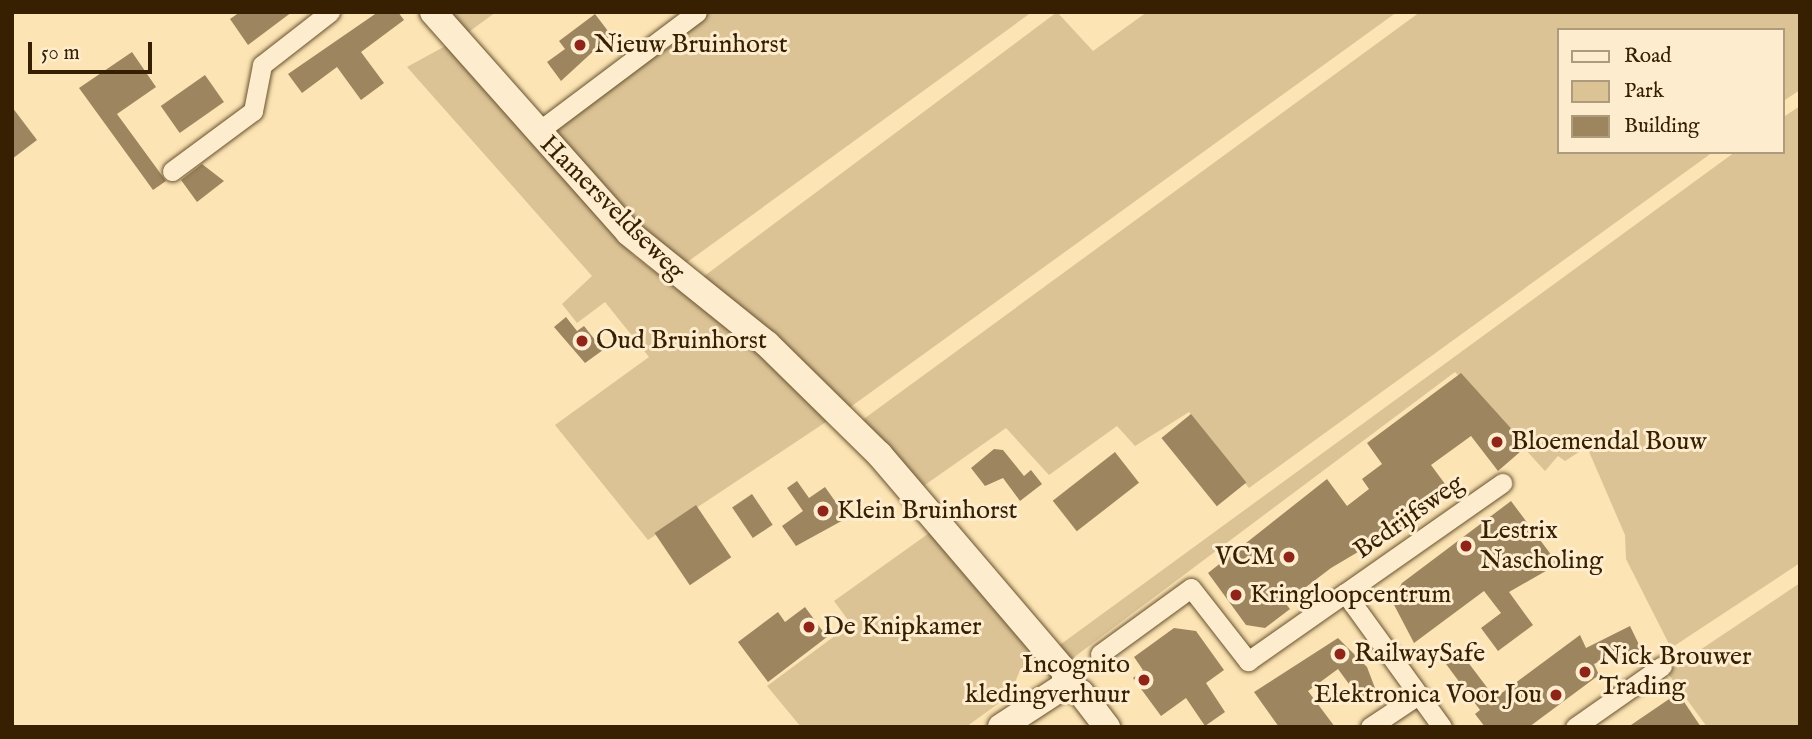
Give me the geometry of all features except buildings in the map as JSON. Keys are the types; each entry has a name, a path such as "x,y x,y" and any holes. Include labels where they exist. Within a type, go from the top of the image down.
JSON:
{"street":[{"path":"172,171 246,118 256,104 262,65 330,12"},
{"name":"Hamersveldseweg","path":"433,12 537,133 644,248 767,344 844,417 1066,673 1064,686"},
{"path":"537,133 697,12"},
{"name":"Bedrijfsweg","path":"1100,654 1191,587 1248,661 1502,483"},
{"name":"Bedrijfsweg","path":"1345,593 1418,695 1432,723"},
{"path":"1574,727 1662,666"},
{"path":"1000,727 1064,686 1081,693 1107,727"},
{"path":"1370,727 1418,695"}],"green space":[{"path":"447,12 496,12 466,34"},
{"path":"707,12 1032,12 686,263 631,218 555,137 557,126"},
{"path":"1057,12 1093,51 1147,12 1397,12 849,408 703,277"},
{"path":"1420,12 1800,12 1800,90 1784,101 1784,28 1556,28 1556,154 1710,154 1249,488 1189,412 1135,446 1117,426 1049,475 1006,428 922,487 861,421"},
{"path":"449,44 633,255 765,356 829,420 648,540 555,425 649,357 605,302 577,323 562,304 592,276 407,67"},
{"path":"1800,106 1800,563 1671,648 1626,559 1625,535 1587,447 1565,461 1558,456 1545,471 1455,372 1069,661 1057,647 1732,154 1784,154 1784,117"},
{"path":"932,531 1039,654 1020,670 1010,695 966,727 801,727 767,686 851,624 834,601"},
{"path":"1800,583 1800,727 1707,727 1667,672"}],"place":[{"name":"Nieuw Bruinhorst","path":"580,45"},
{"name":"Oud Bruinhorst","path":"582,341"},
{"name":"Bloemendal Bouw","path":"1497,442"},
{"name":"Klein Bruinhorst","path":"823,511"},
{"name":"Lestrix Nascholing","path":"1466,546"},
{"name":"VCM","path":"1289,557"},
{"name":"Kringloopcentrum","path":"1236,595"},
{"name":"De Knipkamer","path":"809,627"},
{"name":"RailwaySafe","path":"1340,654"},
{"name":"Nick Brouwer Trading","path":"1585,672"},
{"name":"Incognito kledingverhuur","path":"1144,680"},
{"name":"Elektronica Voor Jou","path":"1556,695"}]}
